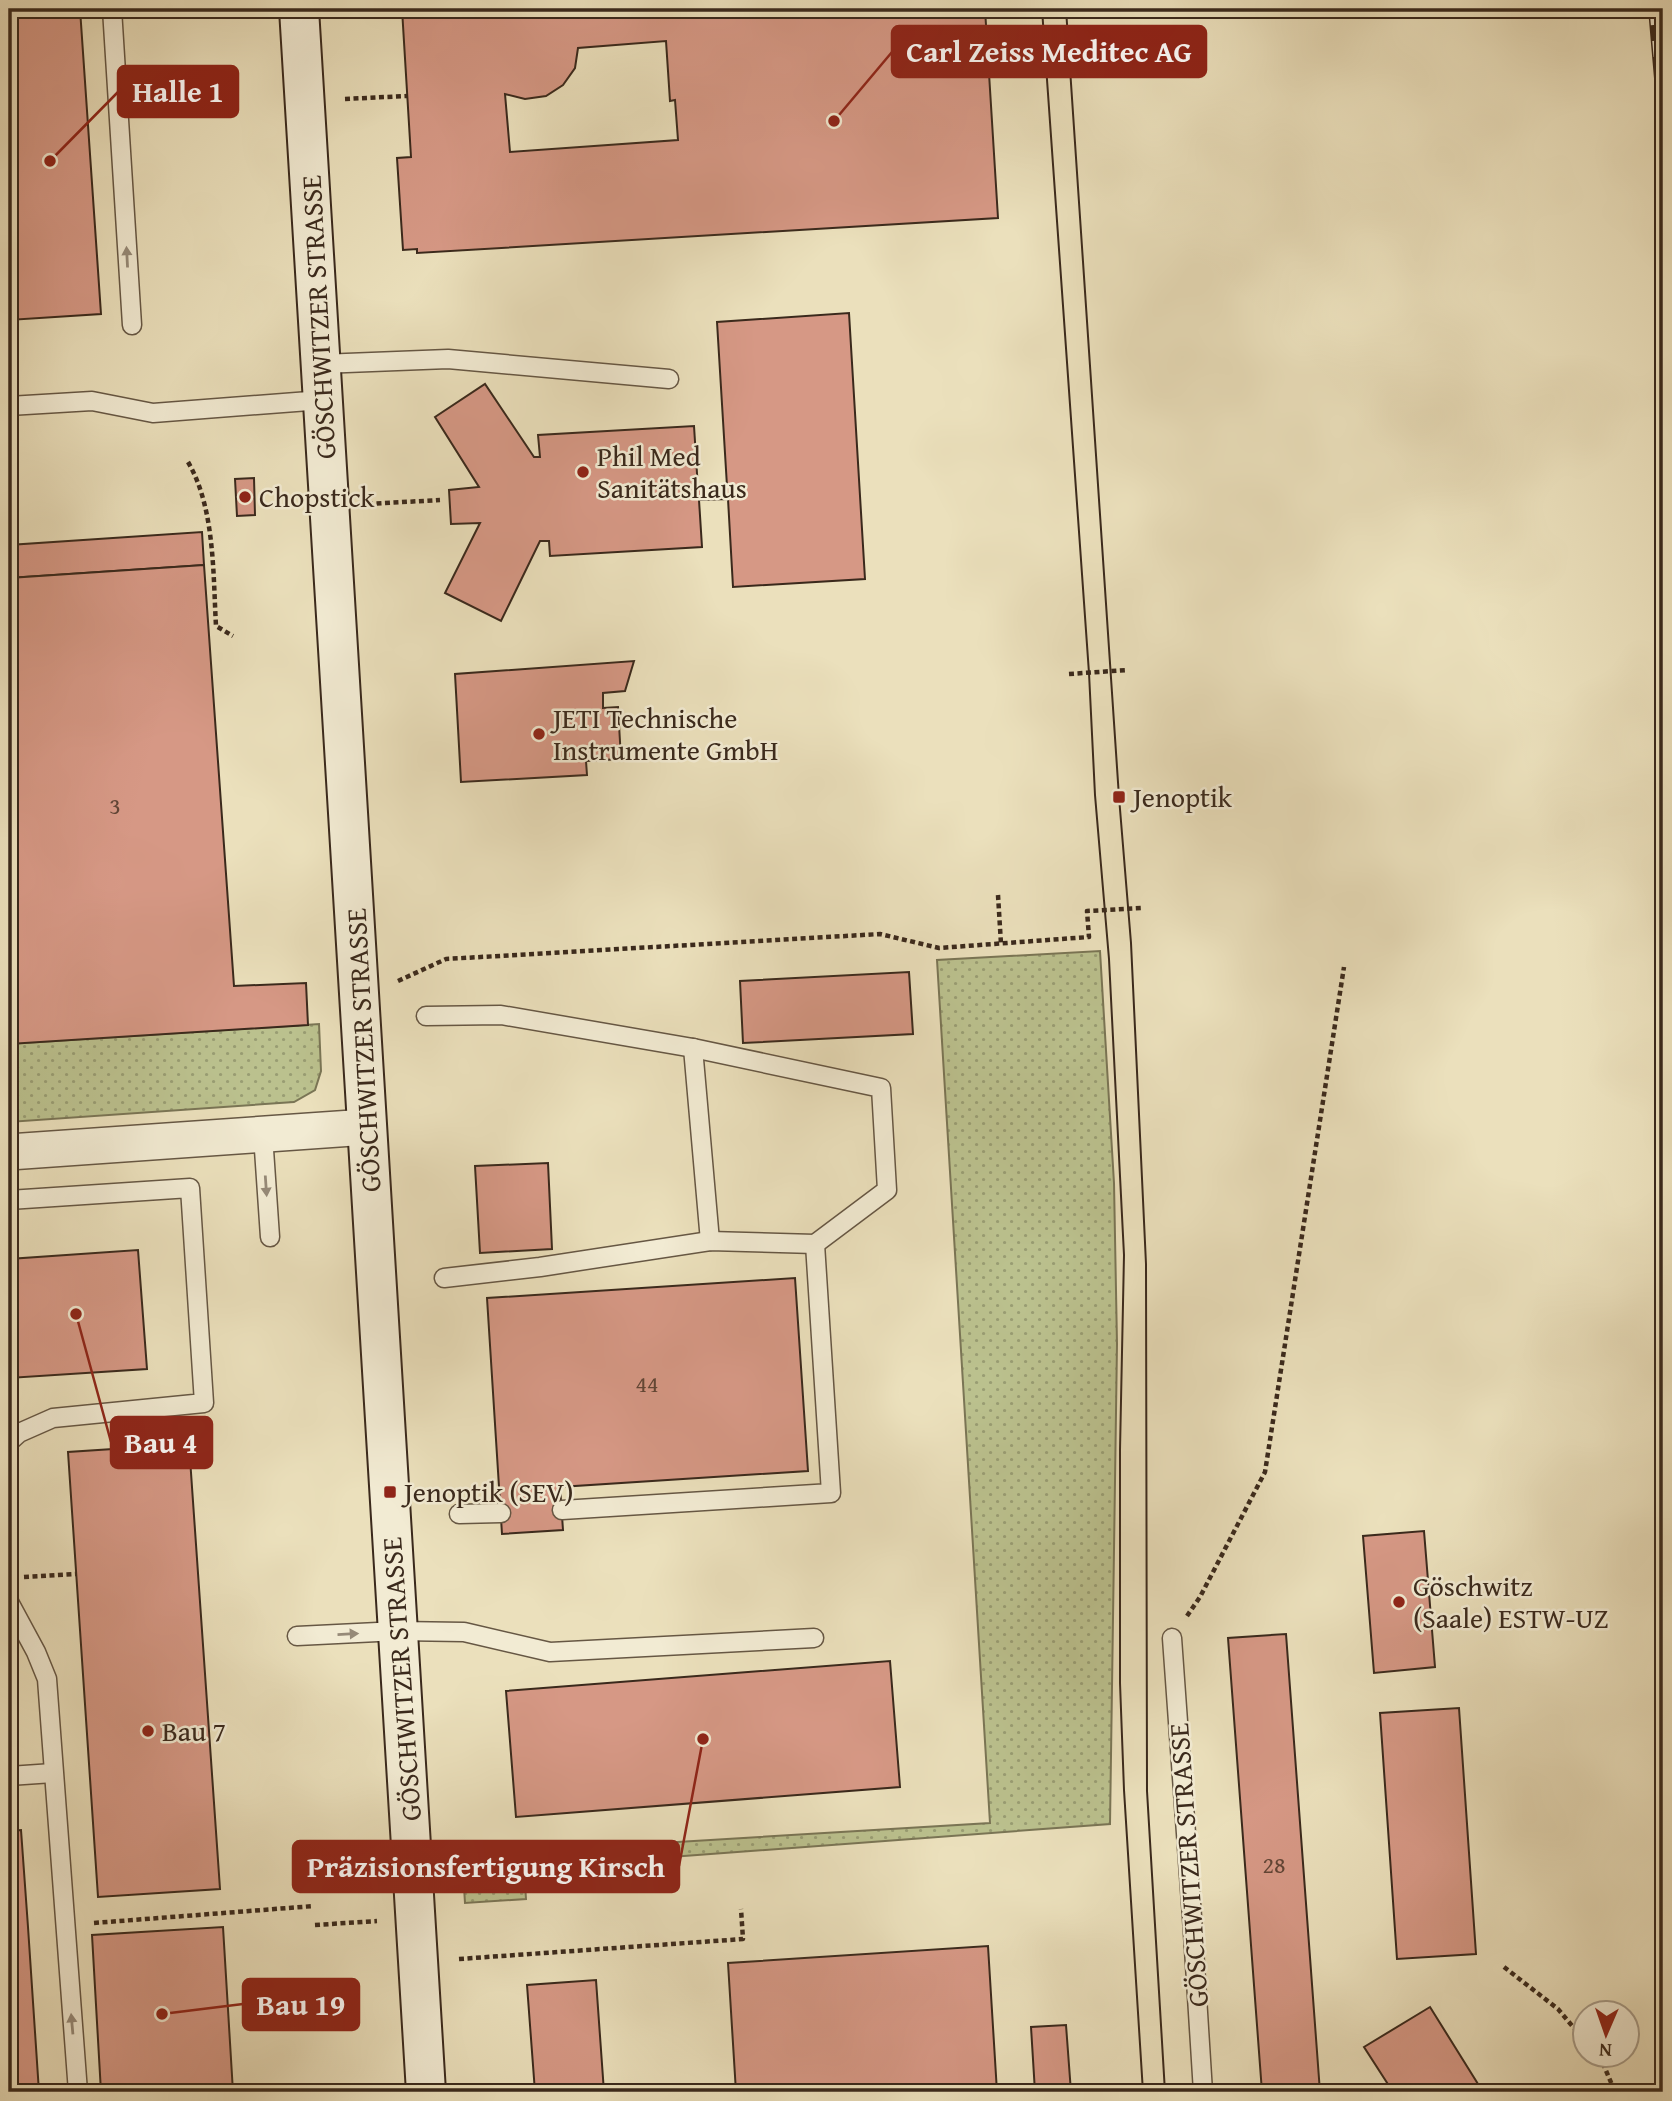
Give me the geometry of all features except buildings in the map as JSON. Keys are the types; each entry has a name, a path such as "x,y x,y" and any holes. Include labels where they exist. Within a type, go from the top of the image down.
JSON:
{"main road":[{"name":"GÖSCHWITZER STRASSE","path":"299,9 426,2092"}],"street":[{"path":"9,1152 368,1127"}],"lane":[{"path":"112,9 132,325"},
{"path":"9,406 92,401 153,413 449,359 668,379"},
{"path":"426,1016 501,1014 693,1048 881,1088 887,1190 815,1244 710,1241 540,1267 444,1278"},
{"path":"693,1048 710,1241"},
{"path":"263,1135 270,1237"},
{"path":"9,1200 190,1188 204,1403 53,1418 19,1433 9,1442"},
{"path":"562,1510 831,1493 815,1244"},
{"path":"459,1514 501,1513"},
{"path":"9,1602 47,1679 78,2092"},
{"path":"297,1636 398,1631 464,1632 550,1652 814,1638"},
{"name":"GÖSCHWITZER STRASSE","path":"1172,1638 1203,2092"},
{"path":"9,1776 53,1773"}],"path":[{"path":"343,99 407,96"},
{"path":"188,462 195,474 211,532 216,626"},
{"path":"366,504 440,500"},
{"path":"209,628 216,626 233,636"},
{"path":"1069,674 1127,670"},
{"path":"998,895 1001,944"},
{"path":"397,982 446,959 460,958 880,934 939,948 1089,937 1087,911 1142,908"},
{"path":"1172,1638 1200,1597 1265,1472 1344,967"},
{"path":"19,1577 76,1574"},
{"path":"87,1923 314,1906"},
{"path":"459,1959 743,1939 741,1909"},
{"path":"315,1925 385,1920"},
{"path":"1504,1967 1558,2009 1570,2023"},
{"path":"1606,2070 1615,2092"}],"green space":[{"path":"1100,951 1114,1183 1117,1344 1110,1824 524,1868 526,1899 465,1903 462,1855 990,1823 937,960"},
{"path":"319,1024 321,1071 315,1090 294,1102 9,1122 9,1044"}],"tram line":[{"path":"1042,9 1089,673 1095,795 1109,959 1124,1255 1120,1450 1120,1683 1143,2092"},
{"path":"1066,9 1131,943 1146,1264 1147,1791 1165,2092"}],"railway":[{"path":"1652,9 1663,136"}],"place":[{"name":"Carl Zeiss Meditec AG","path":"834,121"},
{"name":"Halle 1","path":"50,161"},
{"name":"Phil Med Sanitätshaus","path":"583,472"},
{"name":"Chopstick","path":"245,497"},
{"name":"JETI Technische Instrumente GmbH","path":"539,734"},
{"name":"Jenoptik","path":"1119,797"},
{"name":"Bau 4","path":"76,1314"},
{"name":"Jenoptik (SEV)","path":"390,1492"},
{"name":"Göschwitz (Saale) ESTW-UZ","path":"1399,1602"},
{"name":"Bau 7","path":"148,1731"},
{"name":"Präzisionsfertigung Kirsch","path":"703,1739"},
{"name":"Bau 19","path":"162,2014"}]}
